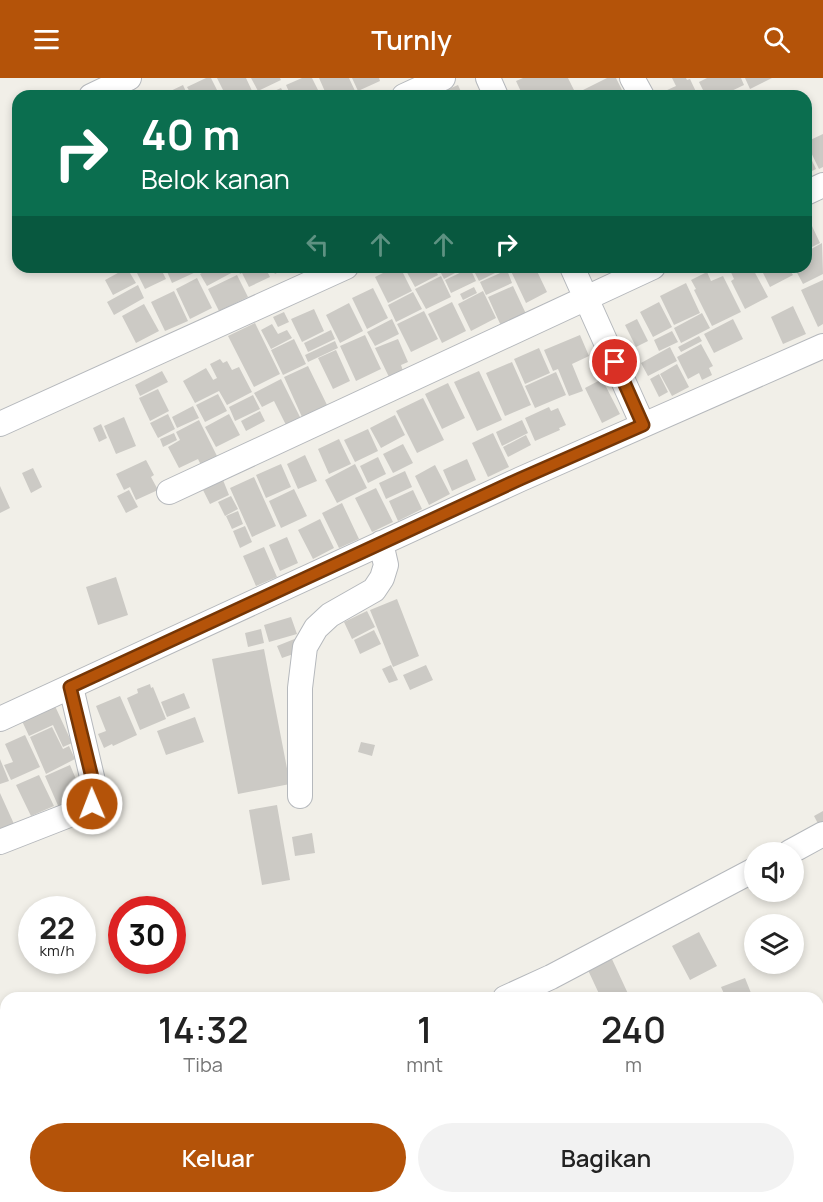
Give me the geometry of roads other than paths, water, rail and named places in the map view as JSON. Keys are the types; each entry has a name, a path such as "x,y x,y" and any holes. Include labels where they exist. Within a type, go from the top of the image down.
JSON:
{"street":[{"path":"104,90 129,78"},
{"path":"417,90 443,78"},
{"path":"0,423 333,273"},
{"path":"575,273 643,425"},
{"path":"169,492 640,273"},
{"path":"0,719 520,479 823,346"},
{"path":"300,796 300,688 305,647 316,628 330,615 374,590 382,578 386,565 381,543"},
{"path":"0,842 87,808 95,800 96,794 70,687"},
{"path":"804,844 823,834"},
{"path":"518,992 744,875"}]}
